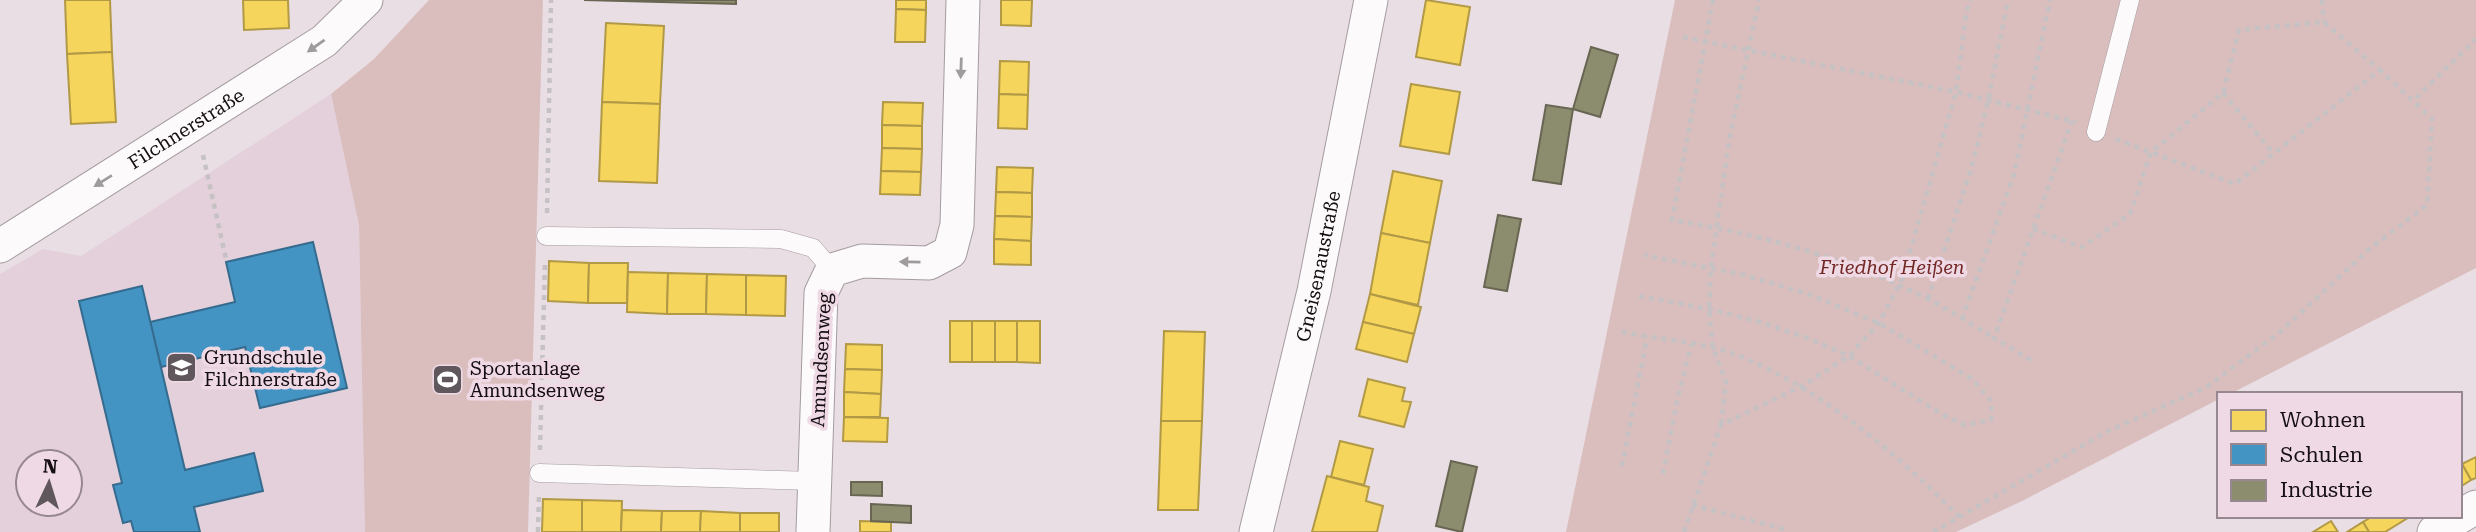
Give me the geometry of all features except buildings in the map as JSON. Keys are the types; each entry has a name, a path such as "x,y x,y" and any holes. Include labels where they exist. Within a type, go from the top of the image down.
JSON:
{"street":[{"name":"Filchnerstraße","path":"0,246 324,41 366,0"},
{"name":"Amundsenweg","path":"813,532 821,293 832,270 862,261 929,263 950,252 957,225 963,0"},
{"name":"Gneisenaustraße","path":"1256,532 1314,290 1371,0"},
{"path":"2434,532 2458,518"}],"lane":[{"path":"2096,132 2130,0"},
{"path":"546,236 781,239 813,248 832,270"},
{"path":"539,473 815,481"}],"path":[{"path":"538,532 551,0"},
{"path":"1713,0 1672,220 1778,241 1823,255 1928,299 2031,360"},
{"path":"1684,532 1721,425 1726,382 1713,348 1709,309 1711,267 1729,141 1759,0"},
{"path":"1721,425 1802,386 1849,356 1879,323 1899,285 1956,92 1970,0"},
{"path":"1928,299 1972,166 2008,0"},
{"path":"1962,319 2014,174 2050,0"},
{"path":"1933,532 2106,432 2205,387 2279,333 2368,250 2427,205 2432,120 2324,22 2322,0"},
{"path":"2033,229 2082,247 2130,214 2151,152 2223,93 2239,30 2324,22"},
{"path":"1683,37 1956,92 2072,120 2096,132 2235,184 2380,70"},
{"path":"2416,98 2476,39"},
{"path":"2223,93 2273,153"},
{"path":"1994,338 2072,120"},
{"path":"196,123 226,259"},
{"path":"1639,296 1709,309 1810,339 1849,356 1945,416 1965,425 1991,420 1992,402 1972,379 1879,323 1808,294 1711,267 1644,255"},
{"path":"1622,332 1713,348 1746,358 1802,386 1921,477 1959,517"},
{"path":"1622,466 1647,337"},
{"path":"1663,474 1691,345"},
{"path":"1692,505 1784,529"}],"shaded area":[{"name":"Grundschule Filchnerstraße","path":"331,94 359,225 365,532 0,532 0,274 43,249 81,256"}],"green space":[{"name":"Sportanlage Amundsenweg","path":"429,0 543,0 528,532 365,532 359,225 331,94 374,59"},
{"name":"Friedhof Heißen","path":"1675,0 2476,0 2476,268 2234,392 2217,392 2217,400 2024,500 1956,532 1566,532"}],"place":[{"name":"Grundschule Filchnerstraße","path":"181,368"},
{"name":"Sportanlage Amundsenweg","path":"447,379"}]}
